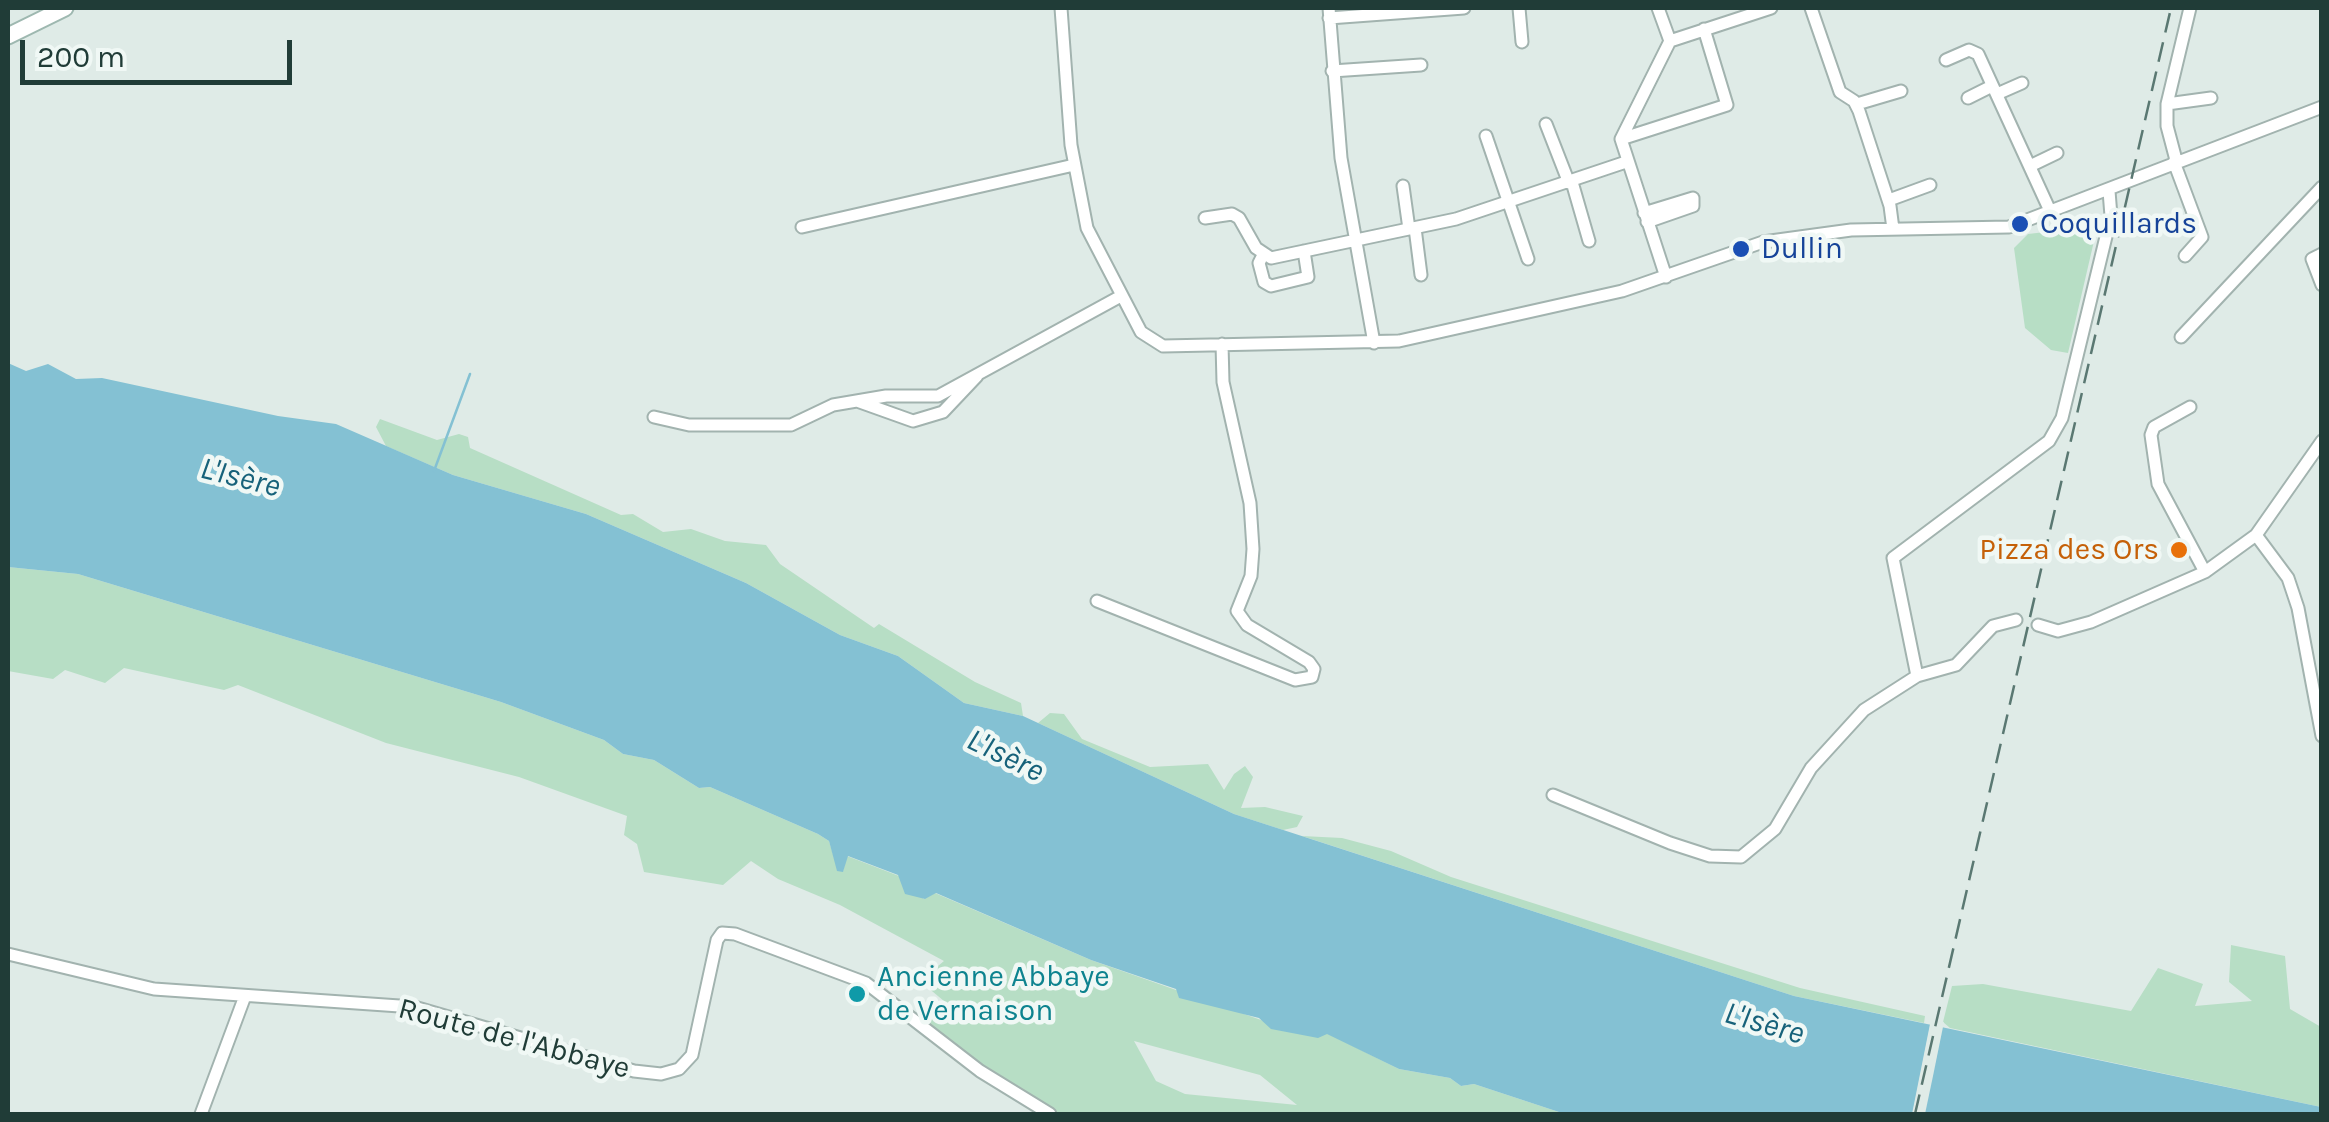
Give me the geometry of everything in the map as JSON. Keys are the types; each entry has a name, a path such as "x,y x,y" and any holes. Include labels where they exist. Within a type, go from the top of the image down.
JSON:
{"street":[{"path":"8,36 65,8"},
{"path":"1062,8 1074,166 1087,228 1148,340 1163,346 1374,343 1550,309 1666,276 1763,242 1893,229 1997,228 2051,213 2175,161 2322,107"},
{"path":"1374,343 1341,158 1329,13 1464,8"},
{"path":"1519,8 1522,42"},
{"path":"1658,8 1670,41"},
{"path":"1666,276 1620,139 1670,41 1771,8"},
{"path":"1811,8 1840,92 1856,104 1889,200 1893,229"},
{"path":"2184,256 2202,238 2175,161 2167,126 2167,104 2190,8"},
{"path":"1620,139 1726,105 1704,29"},
{"path":"1946,60 1974,50 2051,213"},
{"path":"1332,71 1421,65"},
{"path":"1968,98 2022,82"},
{"path":"1856,104 1900,90"},
{"path":"2167,104 2211,98"},
{"path":"1546,124 1571,182 1589,241"},
{"path":"1486,136 1528,259"},
{"path":"2030,166 2057,153"},
{"path":"1262,255 1304,251 1412,229 1508,203 1626,162"},
{"path":"802,227 1074,166"},
{"path":"1889,200 1930,185"},
{"path":"1403,186 1421,276"},
{"path":"2181,336 2322,187"},
{"path":"1917,676 1893,558 2050,441 2062,418 2107,235 2112,207 2109,191"},
{"path":"1205,218 1232,214 1239,218 1262,255"},
{"path":"1262,255 1259,263 1264,282 1270,286 1308,277 1304,251"},
{"path":"2322,254 2312,259 2322,285"},
{"path":"654,417 689,425 791,425 833,405 938,396 1121,296"},
{"path":"1097,600 1295,680 1312,677 1313,665 1247,625 1237,611 1251,576 1254,549 1250,502 1222,382 1222,344"},
{"path":"857,401 913,421 942,412 982,371"},
{"path":"2190,406 2154,427 2152,434 2158,484 2206,572"},
{"path":"2038,624 2058,631 2091,622 2206,572 2256,535 2322,441"},
{"path":"2256,535 2288,578 2298,608 2322,736"},
{"path":"1553,795 1670,844 1710,856 1740,857 1775,829 1812,768 1853,721 1917,676 1956,665 1993,626 2016,620"},
{"name":"Route de l'Abbaye","path":"8,954 154,990 414,1007 634,1072 661,1074 679,1069 692,1054 716,940 722,933 735,934 866,983 980,1072 1050,1114"},
{"path":"201,1114 245,996"}],"green space":[{"path":"2080,232 2094,241 2068,353 2051,350 2025,328 2014,248 2028,234"},
{"path":"380,419 437,440 459,434 468,437 470,448 621,515 633,514 663,532 691,529 725,541 766,545 780,564 874,628 879,624 975,682 1021,703 1023,716 964,703 898,656 840,635 746,583 586,514 453,475 386,446 376,427"},
{"path":"8,567 78,574 501,702 604,740 623,754 654,760 699,788 710,787 818,834 829,841 838,871 843,871 847,856 899,876 924,899 935,893 1091,960 1264,1021 1327,1033 1399,1069 1450,1078 1461,1086 1474,1084 1565,1114 1057,1114 917,1021 918,1011 927,1007 957,1024 963,1017 920,981 944,961 840,905 778,879 751,861 723,885 644,872 637,844 624,835 627,816 519,777 386,743 238,685 224,690 124,668 105,683 65,670 53,679 8,671","holes":["1134,1041 1260,1075 1297,1105 1185,1094 1156,1081"]},
{"path":"1050,713 1064,714 1082,739 1150,767 1208,764 1224,790 1234,774 1245,766 1253,777 1241,808 1265,807 1303,816 1297,827 1283,830 1234,814 1038,723"},
{"path":"1302,836 1342,838 1391,851 1451,877 1800,988 1925,1016 1924,1023 1794,996"},
{"path":"2231,945 2285,956 2290,1009 2321,1027 2321,1107 1950,1028 1943,1022 1952,986 1983,984 2131,1011 2158,968 2203,984 2195,1006 2252,1001 2229,982"}],"water":[{"name":"L'Isère","path":"8,363 26,371 48,364 76,379 102,378 278,416 336,424 453,475 586,514 746,583 840,635 898,656 964,703 1023,716 1234,814 1794,996 2321,1107 2321,1114 1565,1114 1474,1084 1461,1086 1450,1078 1399,1069 1327,1034 1318,1038 1271,1029 1259,1018 1179,998 1176,989 1091,960 936,893 925,899 905,894 898,875 848,856 843,872 837,871 829,841 818,834 710,787 699,788 654,760 623,754 604,740 501,702 78,574 8,567"}],"pier":[{"path":"1931,1019 1944,1022 1925,1114 1912,1114"}],"waterway":[{"path":"434,471 470,374"}],"railway":[{"path":"1915,1114 2171,8"}],"place":[{"name":"Coquillards","path":"2020,224"},
{"name":"Dullin","path":"1741,249"},
{"name":"Pizza des Ors","path":"2179,550"},
{"name":"Ancienne Abbaye de Vernaison","path":"857,994"}]}
